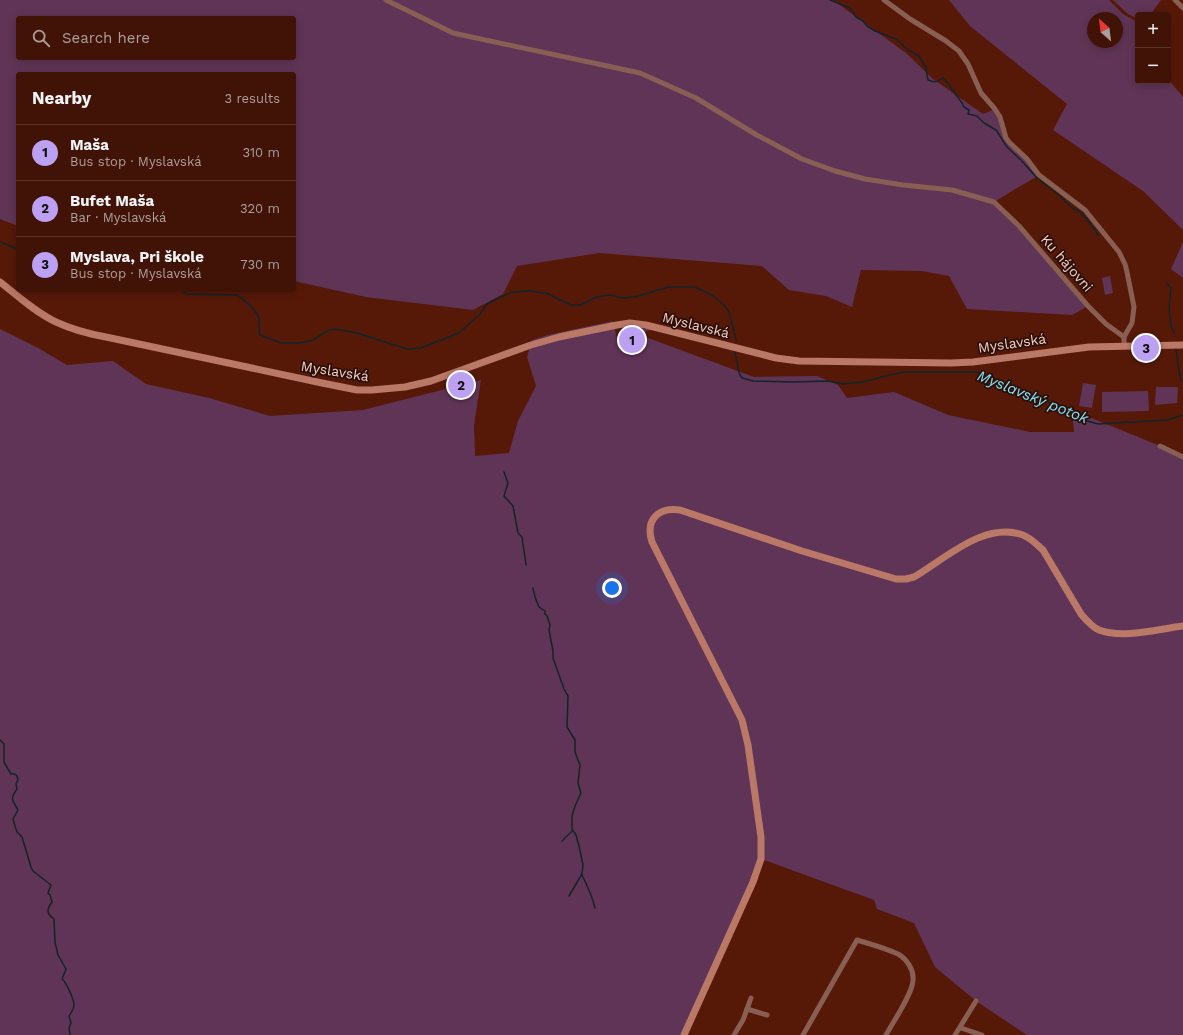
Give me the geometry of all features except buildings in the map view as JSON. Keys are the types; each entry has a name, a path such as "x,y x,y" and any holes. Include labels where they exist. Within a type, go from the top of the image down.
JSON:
{"street":[{"name":"Ku hájovni","path":"386,0 453,33 640,72 696,98 755,134 802,159 835,171 903,185 952,190 994,202 1016,222 1083,301 1106,324 1124,337"},
{"path":"884,0 906,17 960,51 968,64 980,94 1000,117 1006,138 1039,175 1085,210 1119,252 1127,272 1134,307 1132,323 1124,337 1124,345"},
{"path":"1175,0 1183,8"},
{"name":"Myslavská","path":"0,282 40,313 65,326 94,335 357,390 389,390 418,384 547,340 601,328 630,324 646,325 776,358 799,361 951,363 973,362 1072,348 1124,345 1183,345"},
{"path":"1160,446 1183,457"},
{"path":"684,1035 753,882 761,858 762,838 748,745 742,720 652,542 650,533 651,524 658,514 667,510 680,510 802,551 896,579 914,577 977,538 997,533 1010,532 1024,536 1035,542 1043,550 1081,614 1088,623 1098,630 1111,633 1124,633 1183,626"},
{"path":"803,1035 857,940 897,954 907,961 912,971 913,980 911,989 886,1035"},
{"path":"734,1035 751,998"},
{"path":"955,1035 976,1001"},
{"path":"747,1009 767,1015"},
{"path":"960,1028 982,1035"}],"shaded area":[{"path":"0,0 833,0 906,53 933,79 983,114 995,109 1008,141 1039,175 994,202 1088,306 1072,315 967,309 949,276 922,271 861,270 852,307 826,296 789,290 762,266 599,253 517,266 503,294 473,310 366,297 296,281 296,72 16,72 16,225 0,219"},
{"path":"949,0 1109,0 1121,12 1087,12 1087,48 1123,48 1123,14 1135,21 1135,84 1171,84 1171,83 1183,97 1183,230 1143,191 1053,130 1067,104 970,26"},
{"path":"1113,0 1161,0 1152,12 1135,12 1135,18 1128,14"},
{"path":"1183,242 1183,278 1171,269"},
{"path":"1110,276 1113,293 1105,295 1102,278"},
{"path":"613,321 617,339 622,343 629,344 648,338 754,377 817,376 838,385 847,398 894,392 948,415 1030,432 1074,432 1072,410 1183,457 1183,1035 1027,1035 976,1001 935,967 914,923 877,909 874,900 761,859 684,1035 0,1035 0,329 38,348 67,365 113,361 146,384 209,398 270,416 363,410 481,380 474,425 475,456 509,453 518,421 536,386 527,357 532,340 548,335"},
{"path":"629,326 650,330 644,332 630,331 628,329"},
{"path":"1083,383 1096,385 1092,408 1079,406"},
{"path":"1156,387 1178,387 1177,403 1155,405"},
{"path":"1148,391 1149,411 1102,412 1102,392"}],"waterway":[{"path":"830,0 850,8 856,17 863,21 867,26 875,31 896,39 908,50 919,56 926,68 928,80 936,82 943,78 964,107 969,110 968,114 977,116 984,123 996,130 1007,147 1037,178 1060,196 1072,208 1082,213 1099,236"},
{"name":"Myslavský potok","path":"0,242 16,248"},
{"path":"1166,283 1171,288 1169,307 1171,326 1174,333"},
{"name":"Myslavský potok","path":"182,292 188,294 236,295 243,299 256,312 259,319 260,335 281,343 300,343 313,340 327,331 335,329 357,333 407,349 421,348 459,333 480,314 487,304 514,292 530,291 546,293 571,305 580,305 597,297 609,295 623,298 634,297 669,287 694,287 712,295 725,306 729,312 736,340"},
{"path":"1176,348 1181,381"},
{"name":"Myslavský potok","path":"735,352 739,373 742,378 753,381 828,381 843,384 863,382 905,372 977,372 992,378 1001,386 1026,392 1071,412 1084,420 1098,424 1168,420 1183,415"},
{"path":"504,472 508,483 504,496 513,506 518,533 522,537 526,565"},
{"path":"533,588 539,607 545,611 550,625 549,630 553,658 568,696 567,727 575,740 575,752 580,765 578,783 581,793 572,816 572,829 576,835 583,865 582,874 569,896"},
{"path":"0,740 4,744 4,762 11,774 15,774 18,780 16,784 17,789 12,798 18,810 13,819 17,832 22,837 33,871 51,885 48,893 52,902 48,912 54,919 55,942 58,955 66,969 62,979 70,991 74,1005 69,1016 71,1023 69,1028 70,1035"},
{"path":"562,841 572,831"},
{"path":"582,875 595,908"}],"place":[{"name":"Maša","path":"632,340"},
{"name":"Myslava, Pri škole","path":"1146,348"},
{"name":"Bufet Maša","path":"461,385"}]}
